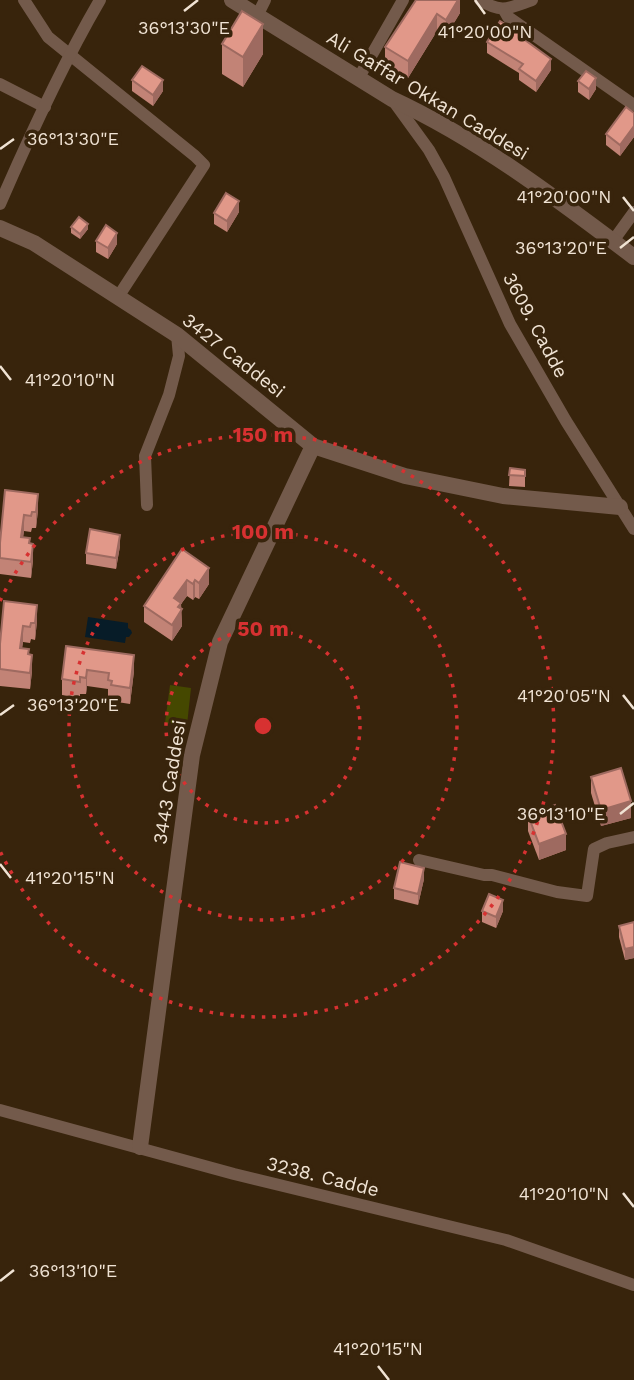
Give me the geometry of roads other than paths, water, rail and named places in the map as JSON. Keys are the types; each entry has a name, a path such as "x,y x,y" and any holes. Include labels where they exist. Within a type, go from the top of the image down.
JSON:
{"street":[{"path":"24,0 48,37 204,165 118,297"},
{"path":"0,204 70,55 100,0"},
{"name":"Ali Gaffar Okkan Caddesi","path":"232,0 358,79 459,134 520,174 634,257"},
{"path":"257,16 265,0"},
{"path":"358,79 404,0"},
{"path":"480,0 503,10 508,17 634,105"},
{"path":"503,10 532,0"},
{"path":"0,85 45,107"},
{"name":"3609. Cadde","path":"392,99 429,150 510,324 566,421 634,529"},
{"path":"613,241 634,212"},
{"name":"3427 Caddesi","path":"0,228 34,243 177,335 313,446 405,476 503,496 620,507"},
{"path":"148,505 145,456 169,395 179,356 177,335"},
{"name":"3443 Caddesi","path":"139,1147 192,755 220,642 313,446"},
{"path":"419,860 556,892 587,896 594,849 634,837"},
{"name":"3238. Cadde","path":"0,1110 234,1174 506,1240 634,1285"}],"water":[{"path":"88,617 128,623 132,633 126,637 125,643 85,637"}]}
